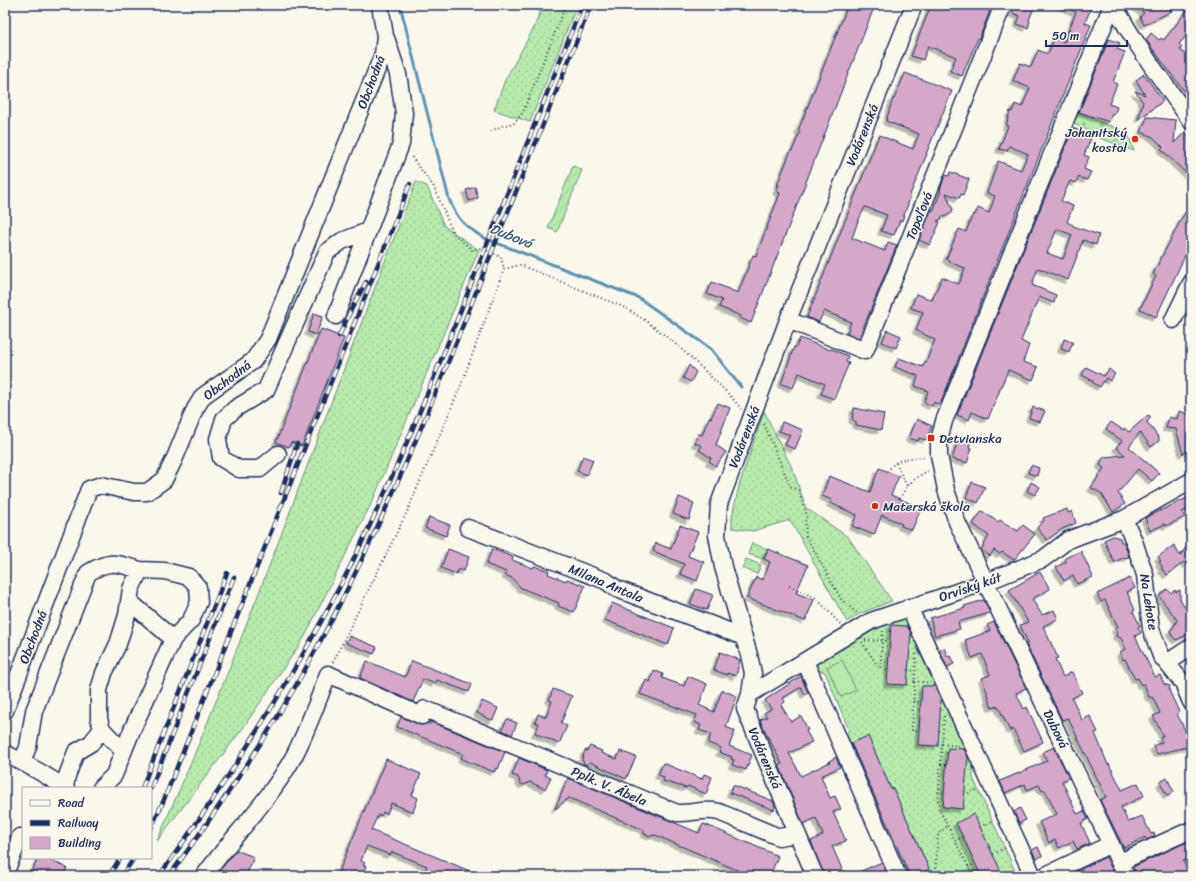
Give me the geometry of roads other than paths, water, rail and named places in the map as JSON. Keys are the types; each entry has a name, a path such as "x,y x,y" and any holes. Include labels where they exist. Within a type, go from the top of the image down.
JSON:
{"street":[{"name":"Obchodná","path":"5,711 89,489 101,485 134,492 147,492 164,480 195,409 203,396 253,361 268,339 383,54 385,36 380,5"},
{"name":"Vodárenská","path":"815,876 745,709 750,694 753,672 723,568 717,536 719,504 788,320 914,5"},
{"name":"Topoľová","path":"788,320 865,351 1003,5"},
{"path":"1113,5 1147,60 1191,121"},
{"path":"986,582 957,522 946,490 939,454 940,440 947,414 1113,5"},
{"path":"336,316 401,144 404,113 398,74 385,36"},
{"path":"278,454 260,469 239,469 221,458 218,439 224,419 236,408 266,390 327,252 342,241 368,231"},
{"path":"1173,320 1191,283"},
{"name":"Orviský kút","path":"750,694 871,621 986,582 1043,559 1068,540 1124,519 1191,482"},
{"name":"Na Lehote","path":"1124,519 1136,547 1145,575 1151,629 1161,656 1183,683 1191,702"},
{"name":"Milana Antala","path":"468,528 606,581 617,589 744,637"},
{"path":"22,762 28,747 34,711 88,573 99,566 116,562 140,570 165,571 189,577 198,587 198,602 191,620 174,639 132,730 114,775 102,787"},
{"path":"123,751 102,729 99,719 99,690 104,673 118,644 127,615 131,589 140,570"},
{"name":"Dubová","path":"986,582 1123,869"},
{"path":"129,601 174,639"},
{"path":"909,607 1030,869 1031,876"},
{"path":"1167,663 1191,647"},
{"path":"805,661 898,876"},
{"name":"Pplk. V. Ábela","path":"204,876 266,798 294,756 320,697 328,674 422,716 425,709 677,813 687,814 699,810 709,810 718,812 779,837 798,834"},
{"path":"66,787 67,776 76,752 91,743 102,729"},
{"path":"5,753 64,787"},
{"path":"1123,869 1191,830"},
{"path":"5,874 20,837 22,837"},
{"path":"1044,876 1111,844"}],"waterway":[{"name":"Dubová","path":"400,5 449,199 459,218 472,230 484,238 639,298 711,349 741,387"}],"railway":[{"path":"159,876 211,802 260,726 306,649 366,534 429,390 582,5"},
{"path":"169,876 246,766 282,709 315,651 364,555 387,507 450,359 591,5"},
{"path":"152,826 163,802 410,184"},
{"path":"339,336 366,282"},
{"path":"281,493 297,444"},
{"path":"142,787 227,573"},
{"path":"151,787 234,577"},
{"path":"109,876 119,859"},
{"path":"122,876 133,859"}],"place":[{"name":"Johanitský kostol","path":"1135,139"},
{"name":"Detvianska","path":"931,438"},
{"name":"Materská škola","path":"875,506"}]}
